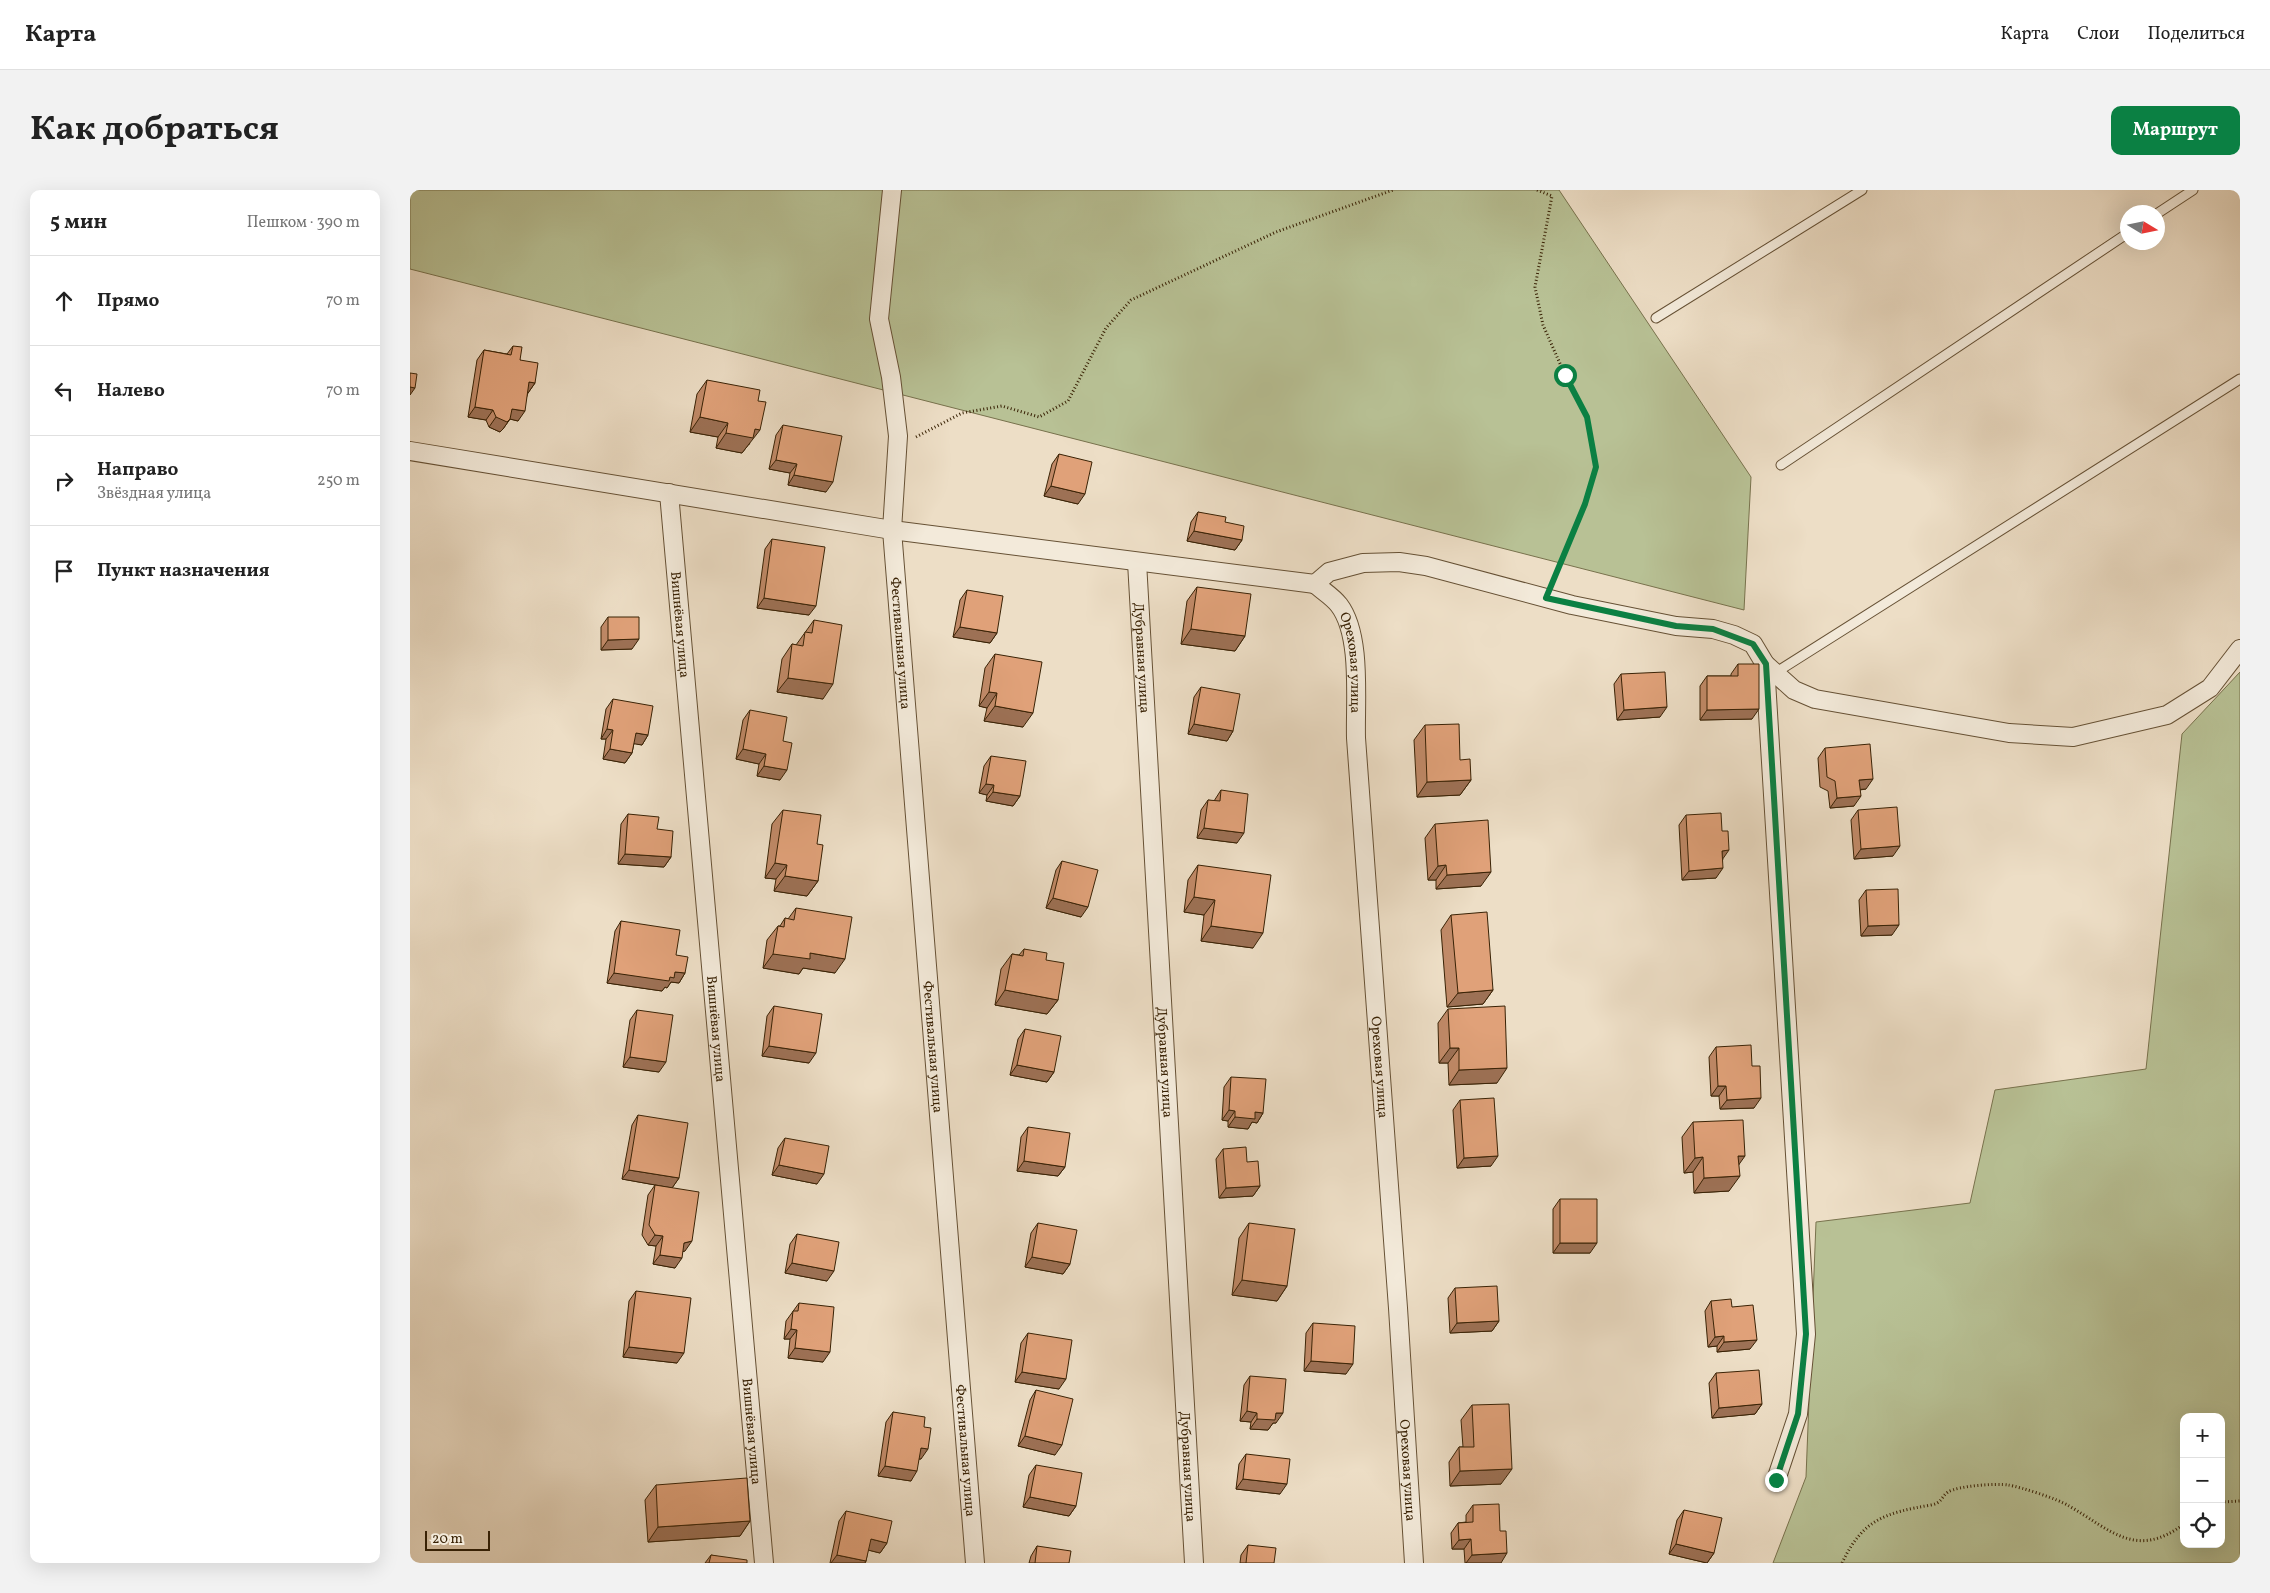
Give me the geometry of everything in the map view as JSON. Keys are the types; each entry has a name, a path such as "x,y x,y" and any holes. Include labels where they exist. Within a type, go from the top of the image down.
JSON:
{"street":[{"name":"Фестивальная улица","path":"892,190 879,318 891,377 898,436 892,530 974,1563"},
{"path":"410,451 892,530 1315,584 1330,572 1363,563 1399,562 1426,566 1546,598 1676,626 1713,629 1727,633 1753,644 1769,670 1794,690 1815,699 2010,733 2073,737 2167,715 2210,688 2240,649"},
{"name":"Вишнёвая улица","path":"669,493 764,1563"},
{"name":"Дубравная улица","path":"1137,562 1194,1563"},
{"name":"Ореховая улица","path":"1315,584 1338,604 1348,621 1354,657 1356,738 1398,1308 1414,1563"},
{"path":"1769,670 1806,1334 1798,1414 1776,1480"}],"lane":[{"path":"1656,318 1862,190"},
{"path":"2165,208 2193,190"},
{"path":"1780,465 2120,238"},
{"path":"1769,670 2240,379"}],"path":[{"path":"898,436 917,437 962,413 1002,406 1039,416 1068,401 1106,328 1131,300 1276,232 1393,190"},
{"path":"1537,190 1552,196 1535,287 1543,324 1565,375 1587,417 1596,467 1585,504 1546,598"},
{"path":"1842,1563 1852,1542 1869,1525 1888,1515 1939,1504 1949,1491 1974,1486 2007,1485 2067,1504 2102,1528 2125,1538 2149,1542 2171,1534 2180,1527"},
{"path":"2225,1502 2240,1501"}],"green space":[{"path":"410,190 1559,190 1751,477 1744,610 410,269"},
{"path":"2240,672 2240,1563 1773,1563 1806,1477 1816,1222 1970,1203 1995,1090 2146,1069 2182,734"}],"building":[{"path":"513,346 522,347 520,360 538,363 535,383 529,382 525,411 512,409 510,419 507,422 496,417 493,410 475,407 484,350 511,355"},
{"path":"410,373 417,374 415,388 410,387"},
{"path":"707,380 760,390 758,401 766,402 760,430 755,429 753,438 726,433 728,423 700,417"},
{"path":"783,425 842,436 833,482 794,475 797,464 776,460"},
{"path":"1059,454 1092,462 1085,494 1051,486"},
{"path":"1198,512 1226,517 1225,522 1244,526 1242,540 1194,531"},
{"path":"772,539 825,547 816,606 764,598"},
{"path":"1197,587 1251,594 1245,636 1191,629"},
{"path":"967,590 1003,596 997,633 960,627"},
{"path":"608,617 639,617 639,639 608,640"},
{"path":"814,620 842,625 833,684 788,678 792,644 803,646 805,632 812,633"},
{"path":"995,654 1042,662 1033,713 995,706 997,693 989,692"},
{"path":"1738,664 1759,664 1759,709 1707,710 1707,676 1738,676"},
{"path":"1665,672 1667,707 1624,710 1621,674"},
{"path":"1201,687 1240,694 1233,731 1194,724"},
{"path":"613,699 653,706 648,735 636,733 632,753 610,749 613,730 607,729"},
{"path":"750,710 787,717 783,741 792,743 787,770 764,766 766,754 743,749"},
{"path":"1459,724 1460,760 1470,759 1471,780 1427,782 1425,725"},
{"path":"1870,744 1873,779 1859,780 1861,796 1837,798 1835,781 1827,777 1825,748"},
{"path":"991,756 1026,761 1020,796 993,792 994,785 986,784"},
{"path":"1221,790 1248,794 1244,833 1204,828 1208,800 1220,801"},
{"path":"1897,807 1900,846 1861,849 1858,810"},
{"path":"783,810 821,815 817,844 823,845 818,881 785,876 787,865 775,863"},
{"path":"1721,813 1722,831 1728,831 1729,850 1722,851 1723,868 1689,871 1686,815"},
{"path":"628,814 659,817 657,829 673,831 671,857 625,854"},
{"path":"1488,820 1491,872 1447,875 1446,865 1438,866 1435,824"},
{"path":"1062,861 1098,870 1088,907 1053,898"},
{"path":"1198,865 1271,875 1263,933 1211,926 1215,900 1194,897"},
{"path":"1898,889 1899,925 1868,926 1866,890"},
{"path":"796,908 852,917 845,959 810,953 810,959 773,954 778,926 784,927 785,918 794,920"},
{"path":"1487,912 1493,990 1458,993 1451,915"},
{"path":"621,921 680,930 676,955 688,957 685,973 675,972 674,978 670,977 669,981 614,973"},
{"path":"1024,949 1047,953 1046,960 1064,963 1058,1000 1005,990 1012,954 1023,956"},
{"path":"774,1006 822,1014 816,1053 769,1046"},
{"path":"1505,1006 1507,1068 1459,1070 1459,1048 1450,1048 1448,1009"},
{"path":"637,1010 673,1015 666,1062 630,1057"},
{"path":"1025,1029 1061,1036 1054,1072 1017,1065"},
{"path":"1751,1045 1752,1066 1760,1066 1761,1098 1727,1100 1726,1086 1718,1086 1716,1047"},
{"path":"1231,1077 1266,1079 1263,1113 1255,1112 1255,1119 1235,1117 1235,1111 1229,1110"},
{"path":"1494,1098 1498,1156 1464,1158 1460,1100"},
{"path":"638,1115 688,1123 679,1178 629,1170"},
{"path":"1743,1120 1745,1156 1738,1156 1740,1176 1704,1178 1703,1157 1695,1158 1693,1122"},
{"path":"1028,1127 1070,1133 1065,1167 1024,1161"},
{"path":"785,1138 829,1146 824,1174 779,1165"},
{"path":"1246,1147 1247,1162 1258,1161 1260,1186 1226,1188 1223,1149"},
{"path":"655,1185 699,1192 692,1241 684,1243 682,1258 660,1255 663,1236 655,1235 649,1225"},
{"path":"1560,1199 1597,1199 1597,1243 1560,1243"},
{"path":"1038,1223 1077,1230 1070,1264 1032,1257"},
{"path":"1249,1223 1295,1229 1287,1286 1242,1280"},
{"path":"797,1234 839,1242 834,1271 792,1263"},
{"path":"1497,1286 1499,1321 1457,1323 1455,1288"},
{"path":"636,1291 691,1298 684,1353 629,1347"},
{"path":"1731,1299 1732,1307 1753,1305 1757,1340 1724,1342 1724,1336 1715,1337 1711,1301"},
{"path":"799,1303 834,1307 830,1352 795,1348 797,1330 791,1329 793,1311 798,1311"},
{"path":"1313,1323 1355,1326 1353,1364 1311,1361"},
{"path":"1028,1333 1072,1340 1066,1379 1022,1372"},
{"path":"1759,1370 1762,1404 1719,1408 1716,1373"},
{"path":"1250,1376 1286,1379 1283,1413 1276,1413 1275,1420 1257,1419 1257,1413 1247,1411"},
{"path":"1036,1390 1073,1399 1062,1445 1025,1436"},
{"path":"1509,1404 1512,1469 1460,1471 1459,1447 1474,1447 1472,1405"},
{"path":"893,1412 925,1417 924,1427 931,1428 928,1449 921,1448 917,1471 885,1466"},
{"path":"1246,1454 1290,1459 1287,1484 1243,1479"},
{"path":"1036,1465 1082,1473 1076,1506 1030,1497"},
{"path":"747,1478 750,1521 658,1527 656,1485"},
{"path":"1499,1504 1500,1531 1506,1531 1507,1553 1472,1555 1471,1539 1459,1540 1458,1523 1473,1522 1473,1505"},
{"path":"1684,1510 1722,1518 1714,1553 1676,1544"},
{"path":"846,1511 892,1521 887,1543 871,1539 866,1561 837,1555"},
{"path":"1248,1545 1276,1548 1274,1563 1246,1563"},
{"path":"1037,1546 1071,1551 1069,1563 1035,1563"},
{"path":"711,1555 747,1560 747,1563 709,1563"}],"route":[{"path":"1565,375 1587,417 1596,467 1585,504 1546,598 1676,626 1713,629 1734,635 1753,644 1766,664 1765,673 1798,1178 1806,1334 1798,1414 1776,1480"}]}
